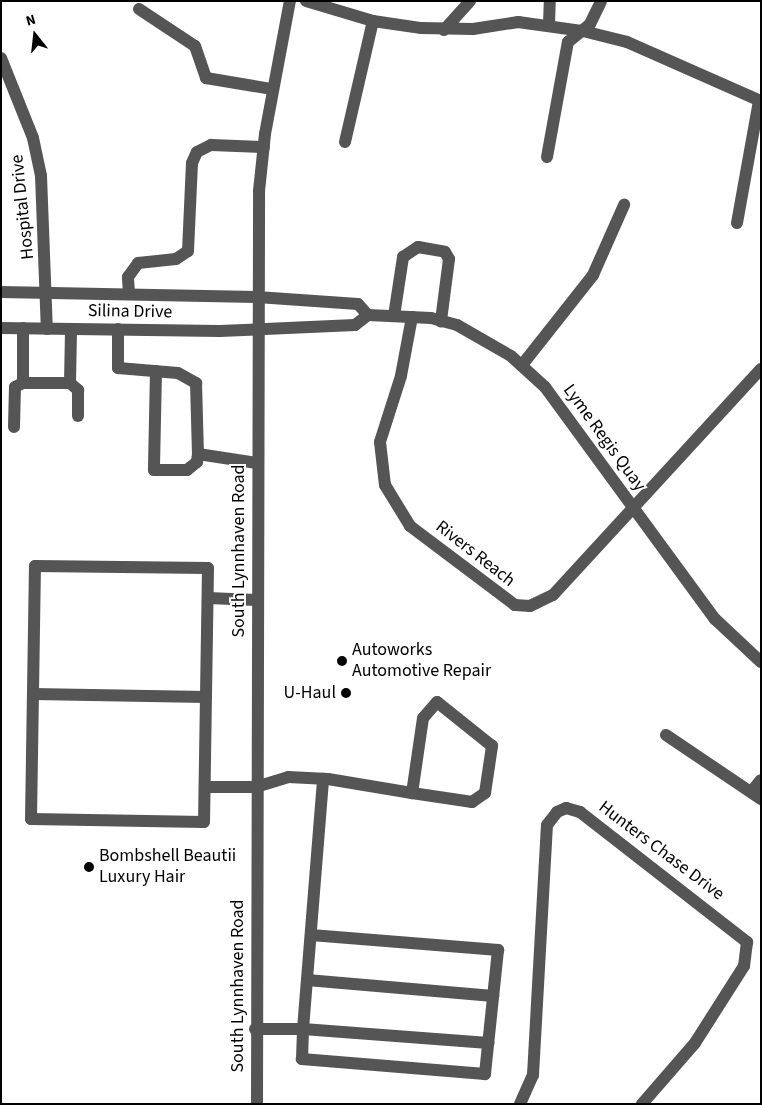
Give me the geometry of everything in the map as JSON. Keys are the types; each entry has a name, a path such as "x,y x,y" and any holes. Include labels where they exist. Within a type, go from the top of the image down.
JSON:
{"street":[{"name":"South Lynnhaven Road","path":"257,1104 255,1029 257,297 264,147 272,89 290,1"},
{"path":"306,1 373,21 444,30 518,22 549,24 583,30 627,42 760,101 737,223"},
{"path":"444,30 470,1"},
{"path":"549,24 550,1"},
{"path":"548,157 568,42 583,30 601,1"},
{"path":"138,9 195,46 206,78 272,89"},
{"path":"345,142 373,21"},
{"name":"Hospital Drive","path":"1,58 33,138 41,176 48,292 47,329"},
{"path":"129,292 128,277 138,263 176,259 188,251 192,163 197,152 211,145 264,147"},
{"path":"522,364 593,275 624,205"},
{"path":"394,316 403,258 418,246 444,252 449,259 441,321"},
{"name":"Silina Drive","path":"1,292 129,292 257,297"},
{"name":"Lyme Regis Quay","path":"257,297 358,304 368,315"},
{"name":"Lyme Regis Quay","path":"258,329 355,325 368,315 412,317 441,321 481,336 522,364 566,412 715,619 761,662"},
{"name":"Rivers Reach","path":"412,317 402,376 380,442 385,485 410,526 503,600 530,606 552,595 761,369"},
{"name":"Silina Drive","path":"1,328 258,329"},
{"path":"22,328 23,383"},
{"path":"70,329 70,383"},
{"path":"118,329 118,368 156,371 188,376 196,382 198,454 197,462 187,470 154,470 156,371"},
{"path":"14,427 15,387 23,383 70,383 78,390 78,416"},
{"path":"198,454 257,463"},
{"path":"35,566 208,568 208,598 204,822 31,819 35,566"},
{"path":"208,598 256,600"},
{"path":"32,694 206,697"},
{"path":"205,787 256,787 288,777 323,779 412,793 472,802 485,793 492,746 437,702 423,718 412,793"},
{"path":"666,734 756,795 761,780"},
{"path":"311,935 498,950 485,1074 302,1059 303,1030 323,779"},
{"name":"Hunters Chase Drive","path":"520,1104 533,1075 547,825 557,812 566,808 580,812 747,942 744,966 695,1043 642,1104"},
{"path":"307,980 493,996"},
{"path":"255,1029 303,1030 488,1043"}],"place":[{"name":"Autoworks Automotive Repair","path":"342,661"},
{"name":"U-Haul","path":"346,693"},
{"name":"Bombshell Beautii Luxury Hair","path":"89,867"}]}
